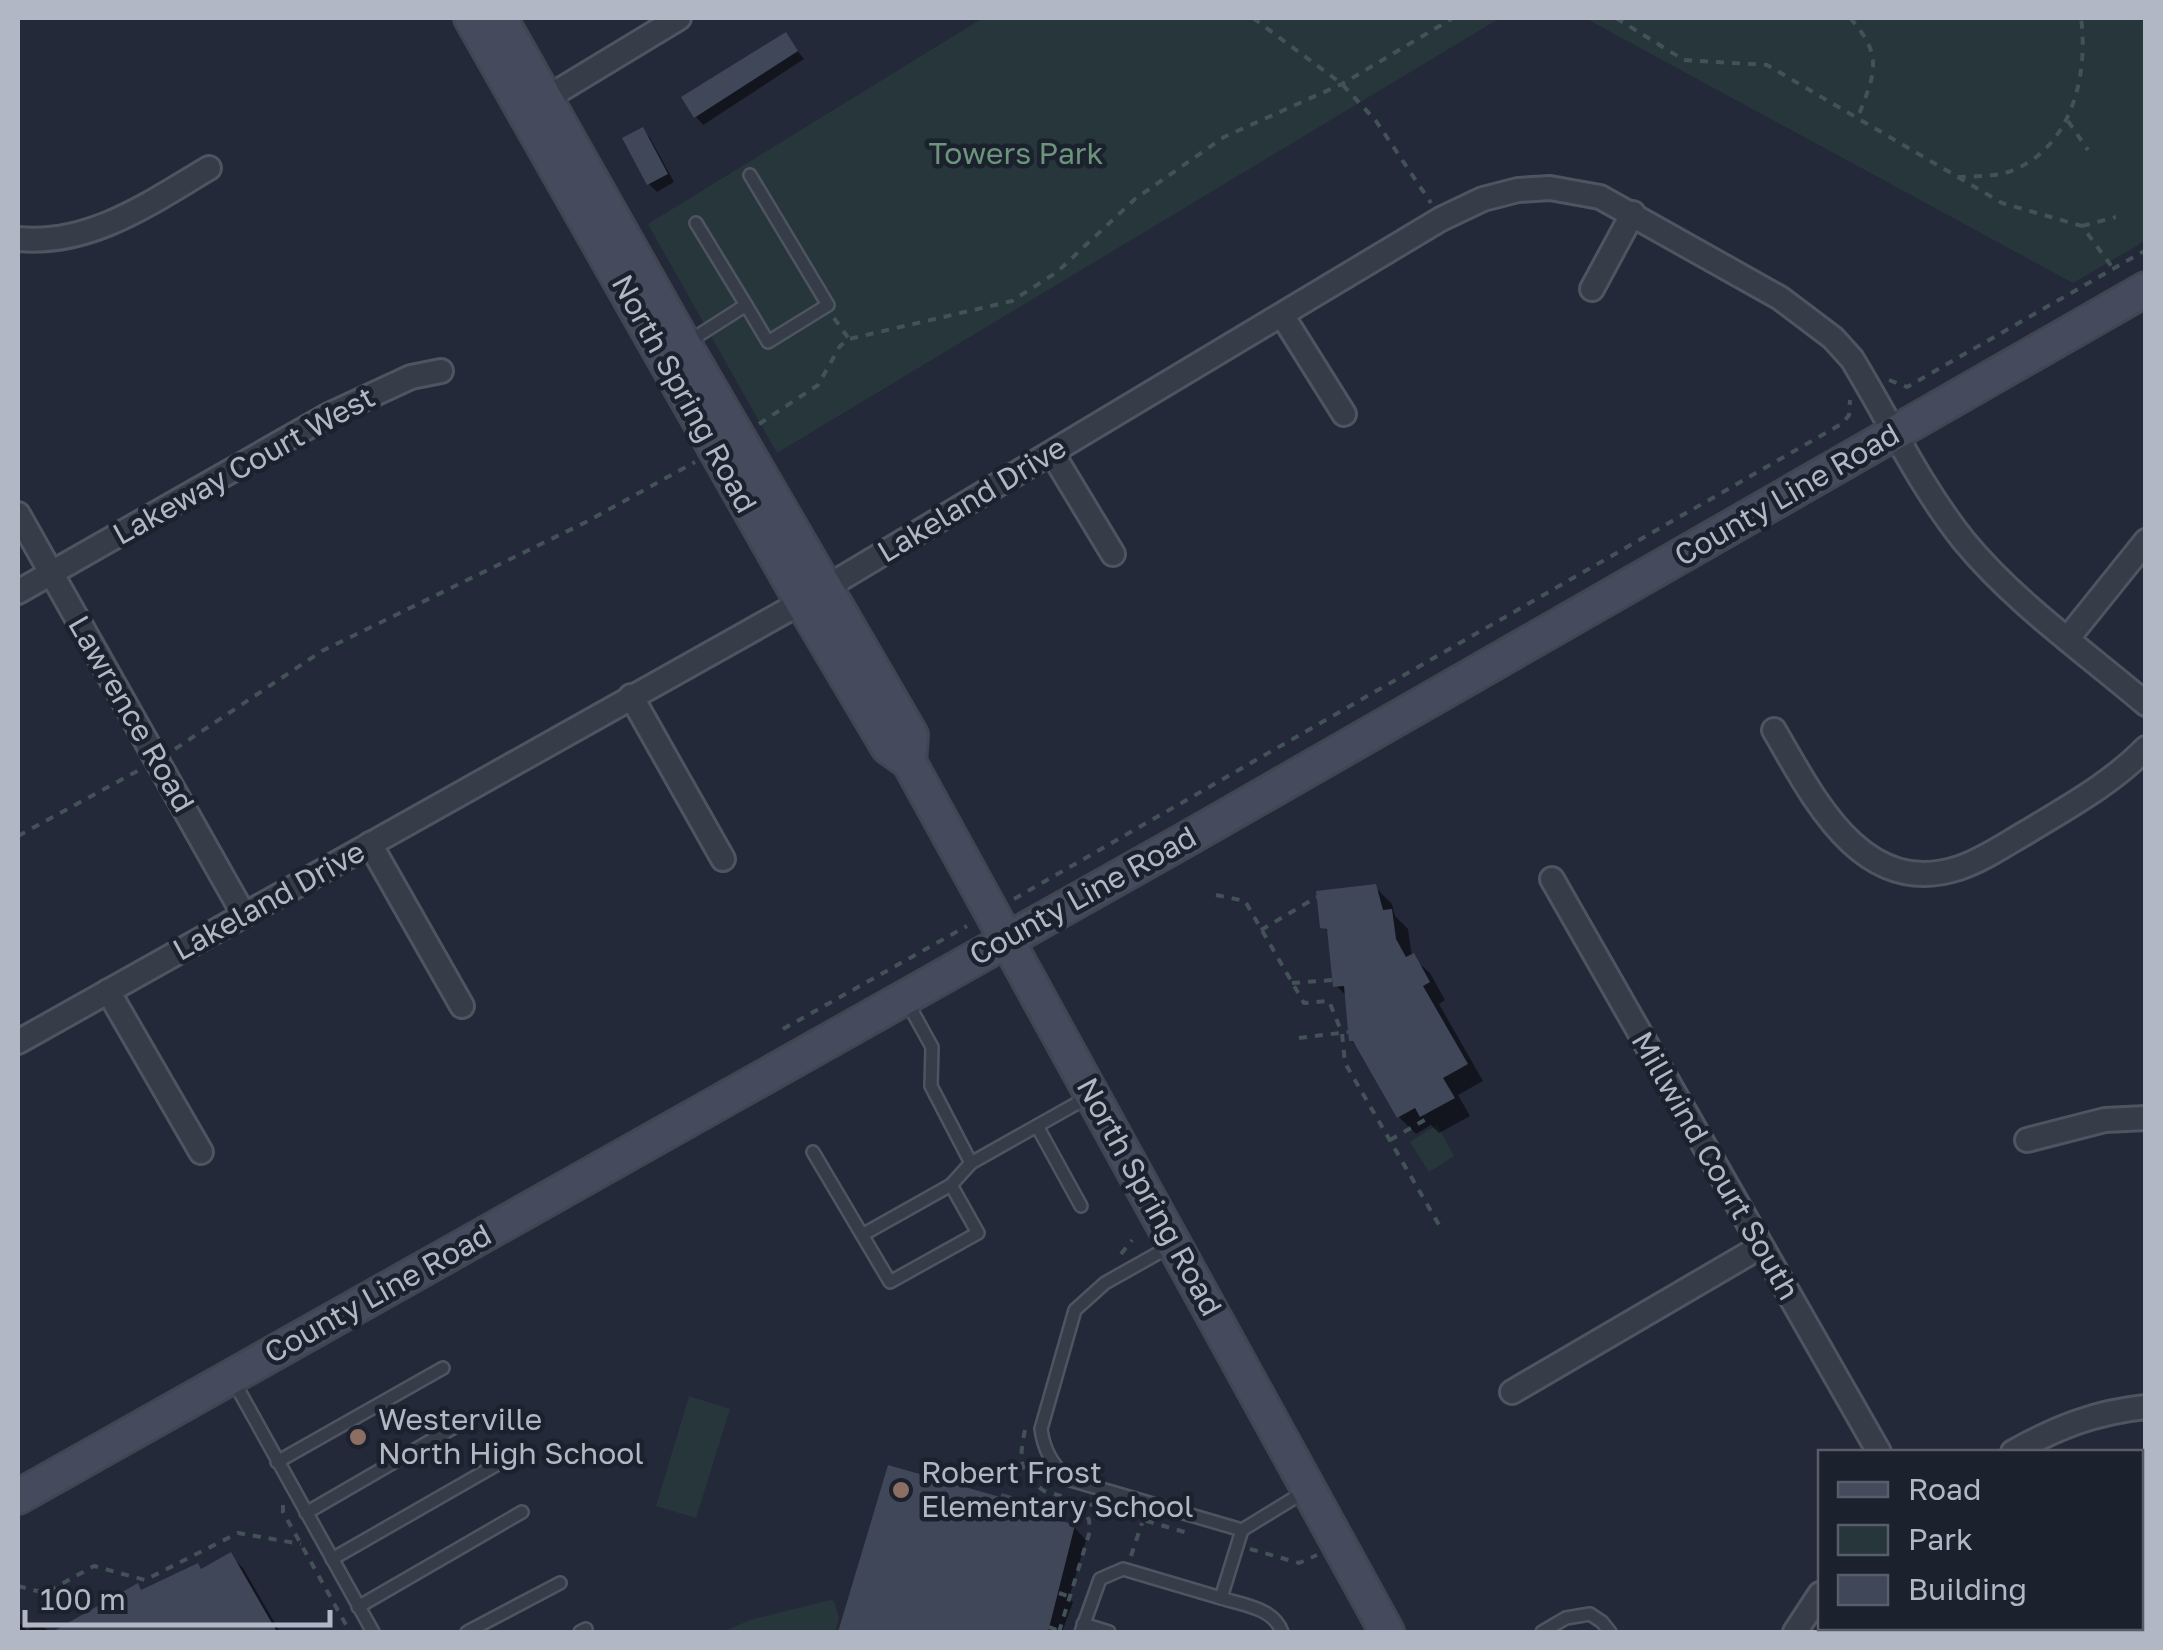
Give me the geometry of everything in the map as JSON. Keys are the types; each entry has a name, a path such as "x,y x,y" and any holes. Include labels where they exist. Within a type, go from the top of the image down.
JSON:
{"main road":[{"name":"North Spring Road","path":"471,18 536,105"},
{"name":"North Spring Road","path":"500,18 536,105 814,595 888,747 909,762 1387,1632"},
{"name":"County Line Road","path":"18,1497 904,996 997,926 1896,432 2143,290"}],"street":[{"path":"536,105 679,18"},
{"path":"18,239 91,232 210,168"},
{"name":"Lakeland Drive","path":"18,1042 814,595 1442,218 1483,199 1518,190 1550,188 1600,197 1780,298 1833,338 1852,359 1938,507 1964,542 1990,571 2146,704"},
{"path":"1592,289 1633,213"},
{"path":"1282,315 1344,414"},
{"name":"Lakeway Court West","path":"18,592 329,415 411,378 441,371"},
{"path":"1052,453 1113,554"},
{"name":"Lawrence Road","path":"18,514 244,914"},
{"path":"2068,638 2146,541"},
{"path":"630,696 723,858"},
{"path":"1774,730 1813,798 1853,846 1900,870 1921,872 1960,868 2002,847 2102,785 2146,748"},
{"path":"370,844 462,1006"},
{"name":"Millwind Court South","path":"1552,879 1878,1450"},
{"path":"108,991 201,1152"},
{"path":"2026,1140 2104,1120 2146,1118"},
{"path":"1512,1392 1760,1248"},
{"path":"2017,1450 2074,1421 2110,1410 2146,1407"},
{"path":"1795,1632 1818,1597"}],"lane":[{"path":"696,222 768,342 828,305 750,175"},
{"path":"674,350 746,305"},
{"path":"904,996 932,1048 932,1086 971,1164"},
{"path":"862,1235 952,1185 971,1164 1093,1094"},
{"path":"1037,1126 1081,1206"},
{"path":"813,1152 890,1282 978,1233 952,1185"},
{"path":"1176,1244 1105,1283 1075,1310 1042,1429 1044,1448 1067,1479 1242,1530"},
{"path":"278,1462 443,1368"},
{"path":"231,1376 373,1632"},
{"path":"306,1513 470,1418"},
{"path":"332,1560 496,1465"},
{"path":"1221,1598 1242,1530 1308,1490"},
{"path":"358,1607 522,1512"},
{"path":"1109,1632 1082,1628 1100,1579 1123,1569 1270,1614 1279,1622 1282,1632"},
{"path":"467,1632 560,1583"},
{"path":"1542,1632 1566,1618 1590,1614 1610,1632"}],"path":[{"path":"1254,18 1342,84 1376,121 1442,218"},
{"path":"1616,18 1684,60 1767,65 2002,203 2082,226 2116,217"},
{"path":"1850,18 1869,39 1875,64 1857,118"},
{"path":"1958,177 2002,174 2026,164 2052,141 2067,120 2082,76 2081,18"},
{"path":"2067,120 2088,150"},
{"path":"2082,226 2113,269 2143,290"},
{"path":"784,1029 997,926 1844,422 1849,416 1849,401 1892,379 1907,387 2146,250"},
{"path":"825,307 848,339"},
{"path":"1216,894 1245,902 1304,1003 1329,1001 1345,1032 1345,1062 1442,1230"},
{"path":"1261,930 1317,897"},
{"path":"1292,983 1332,980"},
{"path":"1298,1038 1345,1032"},
{"path":"1390,1140 1428,1118 1425,1115"},
{"path":"1116,1258 1132,1240"},
{"path":"1026,1422 1021,1454 1028,1479 1044,1491 1190,1533"},
{"path":"1055,1519 1061,1497"},
{"path":"1049,1627 1059,1632 1090,1531 1081,1504"},
{"path":"1135,1542 1142,1521"},
{"path":"18,1586 45,1592 94,1566 146,1580 238,1533 301,1544"},
{"path":"1237,1546 1299,1563 1321,1552"},
{"path":"1059,1593 1070,1597"}],"green space":[{"name":"Towers Park","path":"983,18 1500,18 777,453 648,224"},
{"path":"1585,18 2145,18 2145,241 2073,283"},
{"path":"1437,1125 1454,1156 1429,1172 1410,1142"},
{"path":"689,1396 730,1409 696,1518 656,1506"},
{"path":"834,1601 839,1618 835,1632 723,1632 750,1620"}],"building":[{"path":"786,32 798,51 694,118 681,97"},
{"path":"643,127 668,174 647,185 622,138"},
{"path":"1376,884 1383,910 1392,909 1396,939 1406,957 1414,953 1430,982 1423,986 1468,1064 1443,1078 1455,1098 1420,1117 1415,1108 1397,1118 1353,1041 1349,1041 1344,986 1333,987 1327,929 1320,928 1316,891"},
{"name":"Robert Frost Elementary School","path":"888,1465 1000,1497 1002,1493 1018,1498 1015,1507 1075,1525 1048,1632 838,1632"},
{"path":"231,1552 277,1632 52,1632 138,1583 141,1590 198,1563 201,1569"}],"place":[{"name":"Westerville North High School","path":"358,1437"},
{"name":"Robert Frost Elementary School","path":"901,1490"}]}
